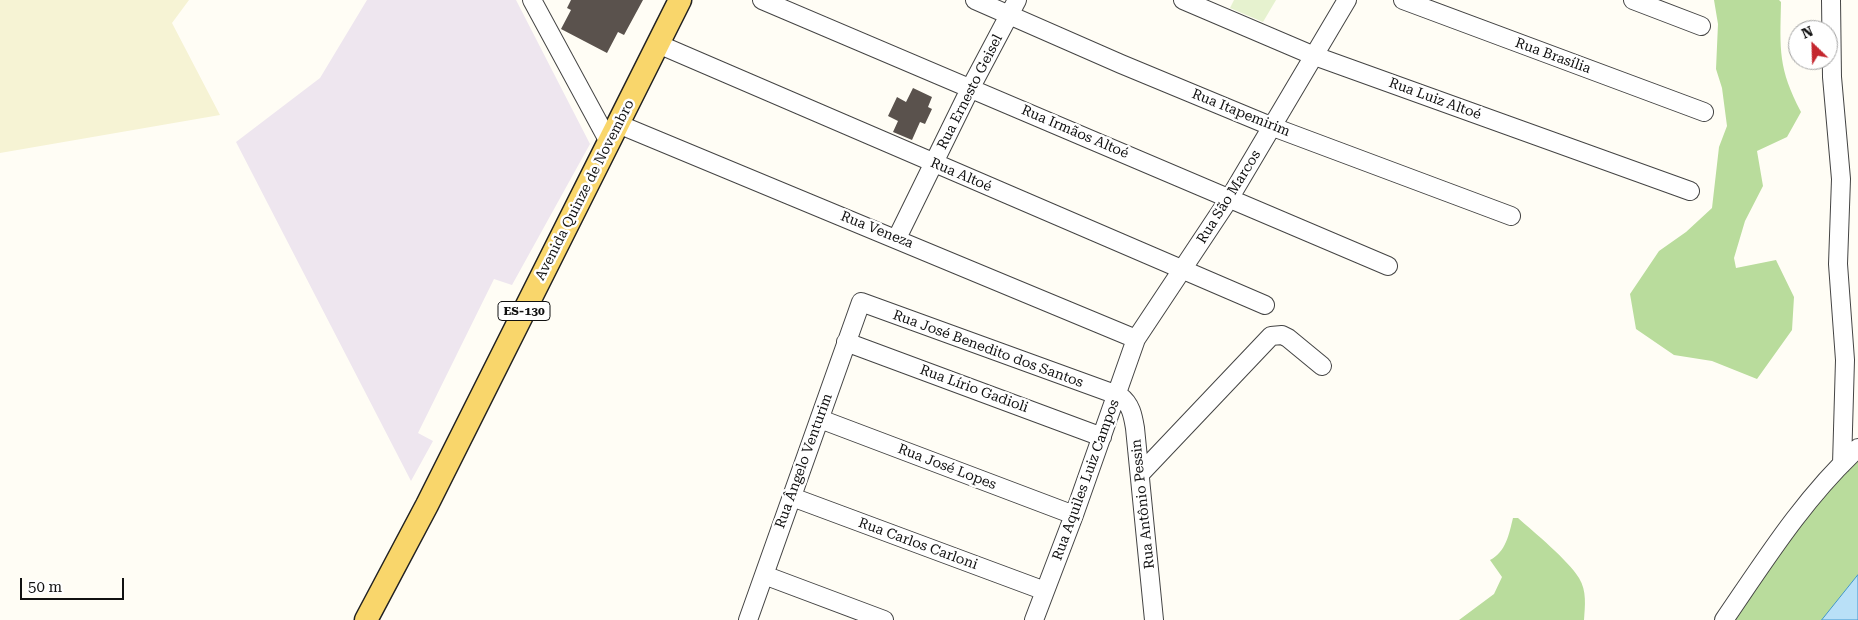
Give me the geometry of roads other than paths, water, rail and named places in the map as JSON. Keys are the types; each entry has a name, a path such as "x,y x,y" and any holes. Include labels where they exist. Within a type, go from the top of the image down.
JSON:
{"main road":[{"name":"Avenida Quinze de Novembro","path":"366,620 427,505 680,0"}],"street":[{"path":"532,0 613,133"},
{"name":"Rua Irmãos Altoé","path":"762,0 971,87 1388,266"},
{"name":"Rua Itapemirim","path":"975,0 1014,7 1121,64 1273,127 1511,216"},
{"name":"Rua Luiz Altoé","path":"1182,0 1312,56 1690,191"},
{"name":"Rua São Marcos","path":"1136,339 1229,199 1273,127 1312,56 1347,0"},
{"name":"Rua Brasília","path":"1403,0 1704,112"},
{"path":"1633,0 1701,26"},
{"path":"1831,0 1832,77 1841,179 1838,264 1845,360 1842,464"},
{"name":"Rua Ernesto Geisel","path":"896,238 971,87 1014,7"},
{"name":"Rua Altoé","path":"658,44 1265,305"},
{"name":"Rua Veneza","path":"613,133 896,238 1136,339"},
{"name":"Rua Ângelo Venturim","path":"748,620 861,302"},
{"name":"Rua José Benedito dos Santos","path":"861,302 1116,395"},
{"path":"1141,473 1271,336 1282,335 1288,338 1322,366"},
{"name":"Rua Aquiles Luiz Campos","path":"1034,620 1074,515 1136,339"},
{"name":"Rua Lírio Gadioli","path":"846,342 1102,437"},
{"name":"Rua Antônio Pessin","path":"1116,395 1126,401 1132,414 1141,473 1154,620"},
{"name":"Rua José Lopes","path":"820,419 1074,515"},
{"path":"1724,620 1799,512 1858,448"},
{"name":"Rua Carlos Carloni","path":"792,497 1045,591"},
{"path":"764,575 884,620"}],"water":[{"path":"1858,575 1858,620 1822,620"}]}
